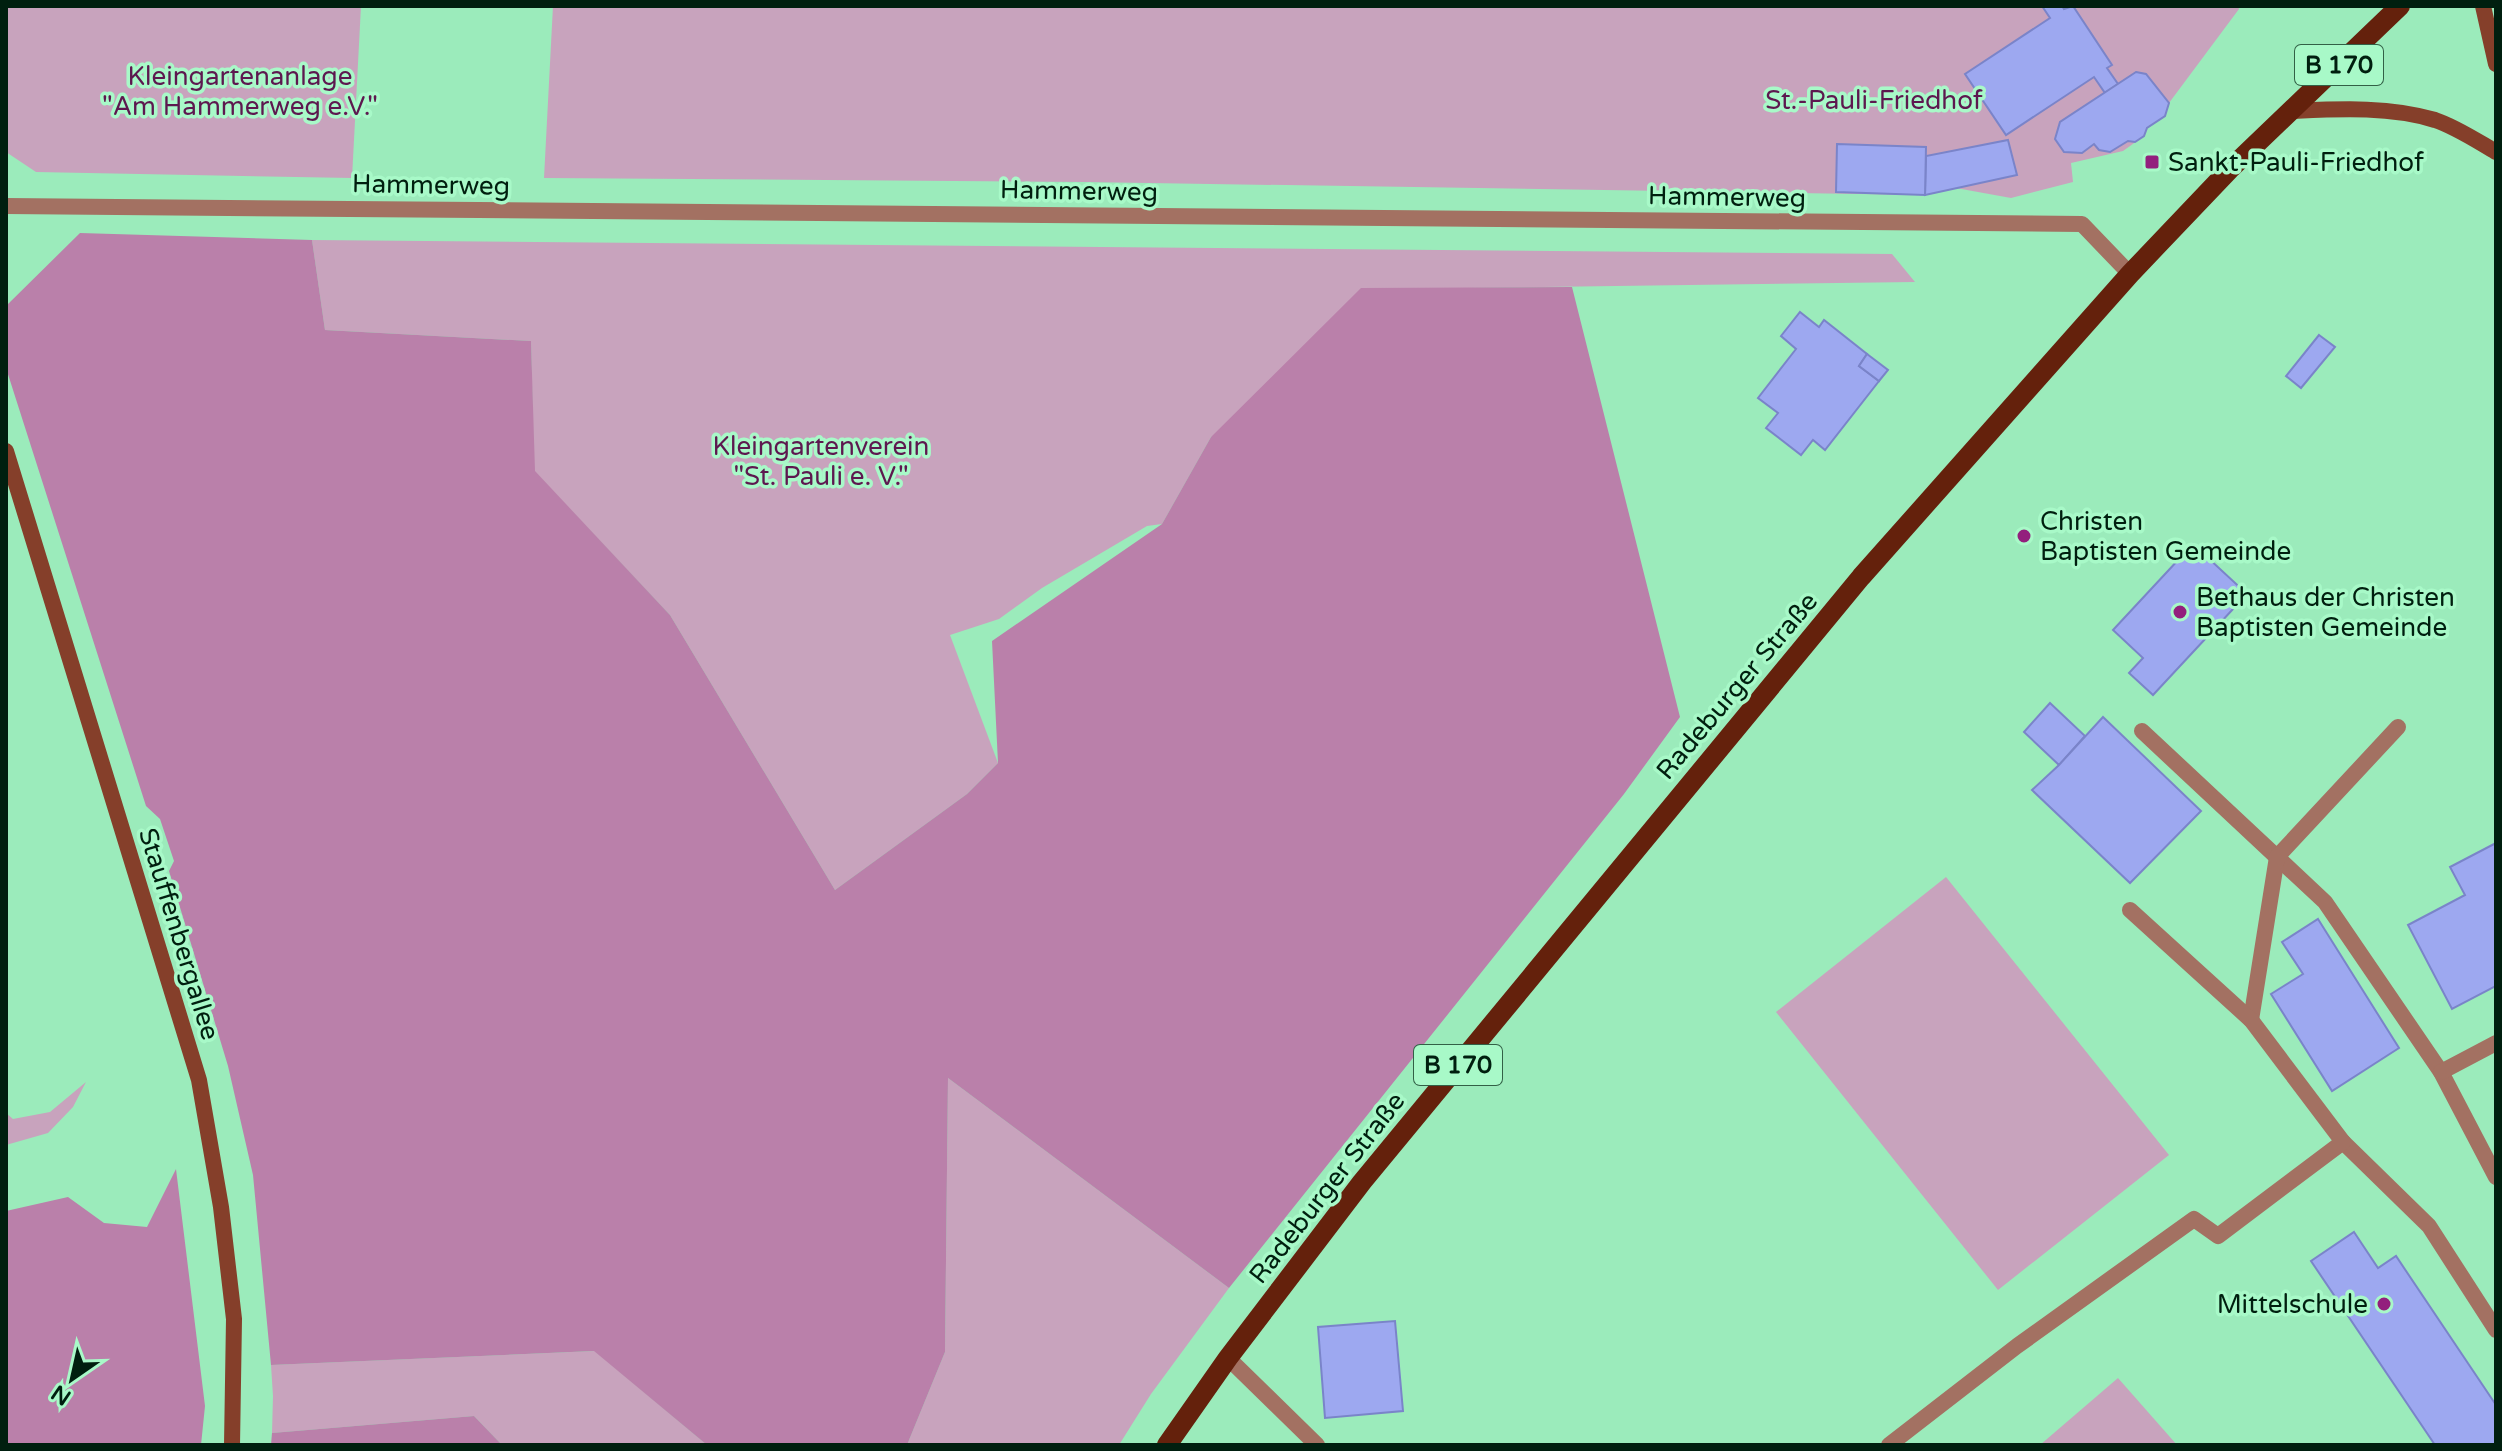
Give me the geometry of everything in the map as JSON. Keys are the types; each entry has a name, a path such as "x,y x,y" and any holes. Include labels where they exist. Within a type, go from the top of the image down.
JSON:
{"main road":[{"name":"Radeburger Straße","path":"1167,1445 1228,1358 1372,1169 1861,577 2130,274 2230,169 2400,6"},
{"path":"2483,6 2496,64"},
{"path":"2291,111 2341,109 2413,115 2437,121 2496,152"},
{"name":"Stauffenbergallee","path":"6,451 199,1080 221,1207 234,1319 232,1445"}],"street":[{"name":"Hammerweg","path":"6,206 2082,224 2130,274"},
{"path":"2251,1020 2277,857 2398,727"},
{"path":"2142,731 2325,902 2441,1072 2496,1177"},
{"path":"2130,910 2251,1020 2343,1142 2429,1226 2496,1330"},
{"path":"2441,1072 2496,1043"},
{"path":"1889,1445 2017,1346 2194,1219 2218,1236 2343,1142"},
{"path":"1228,1358 1317,1445"}],"green space":[{"name":"Kleingartenanlage \"Am Hammerweg e.V.\"","path":"6,6 361,6 352,178 36,172 6,152"},
{"name":"St.-Pauli-Friedhof","path":"553,6 2238,6 2239,9 2169,103 2165,116 2147,128 2144,136 2123,151 2071,163 2073,182 2011,198 1956,188 1925,195 1086,182 544,178"},
{"name":"Kleingartenverein \"St. Pauli e. V.\"","path":"312,240 1892,254 1915,282 1468,288 1211,437 1162,524 1147,526 1042,588 999,619 950,635 998,763 967,794 835,890 670,615 534,471 531,341 325,330"},
{"path":"1946,877 2169,1155 1998,1290 1776,1012"},
{"path":"948,1078 1229,1288 1151,1394 1119,1445 907,1445 945,1352"},
{"path":"86,1082 73,1107 48,1133 6,1145 6,1113 13,1119 50,1112"},
{"path":"595,1351 707,1445 502,1445 474,1416 272,1433 271,1365"},
{"path":"2118,1378 2177,1445 2040,1445"}],"shaded area":[{"path":"80,233 312,240 325,330 531,341 535,471 670,615 835,890 967,794 998,763 992,641 1162,524 1211,437 1361,288 1572,287 1680,717 1624,794 1229,1288 948,1078 945,1352 907,1445 707,1445 594,1351 271,1365 253,1175 228,1066 169,871 174,861 160,819 146,806 6,368 6,306"},
{"path":"176,1169 205,1406 201,1445 6,1445 6,1211 68,1197 104,1223 147,1227"},
{"path":"474,1416 502,1445 271,1445 272,1433"}],"building":[{"path":"2042,6 2062,6 2064,9 2073,6 2112,65 2107,68 2118,84 2105,93 2094,77 2006,135 1965,74 2050,18"},
{"path":"2136,72 2146,74 2169,103 2165,116 2147,128 2144,136 2135,142 2128,141 2110,152 2099,150 2094,144 2082,153 2064,152 2055,139 2060,122"},
{"path":"2008,140 2017,175 1925,195 1926,156"},
{"path":"1837,144 1926,147 1925,195 1836,192"},
{"path":"1800,312 1819,327 1824,320 1867,354 1859,366 1879,381 1825,450 1813,440 1801,455 1766,428 1778,413 1758,398 1796,349 1781,336"},
{"path":"2319,335 2335,347 2301,388 2286,376"},
{"path":"1867,354 1888,370 1879,381 1859,366"},
{"name":"Bethaus der Christen Baptisten Gemeinde","path":"2193,544 2247,594 2153,695 2129,673 2143,658 2113,630"},
{"path":"2050,703 2085,736 2059,765 2024,732"},
{"path":"2103,717 2201,811 2130,883 2032,790"},
{"path":"2496,843 2496,986 2452,1009 2408,925 2465,895 2450,867"},
{"path":"2318,919 2399,1048 2332,1091 2271,994 2303,974 2282,942"},
{"name":"Mittelschule","path":"2354,1232 2378,1268 2396,1256 2496,1405 2496,1445 2435,1445 2311,1261"},
{"path":"1395,1321 1403,1411 1325,1418 1318,1327"}],"place":[{"name":"Sankt-Pauli-Friedhof","path":"2152,162"},
{"name":"Christen Baptisten Gemeinde","path":"2024,536"},
{"name":"Bethaus der Christen Baptisten Gemeinde","path":"2180,612"},
{"name":"Mittelschule","path":"2384,1304"}]}
